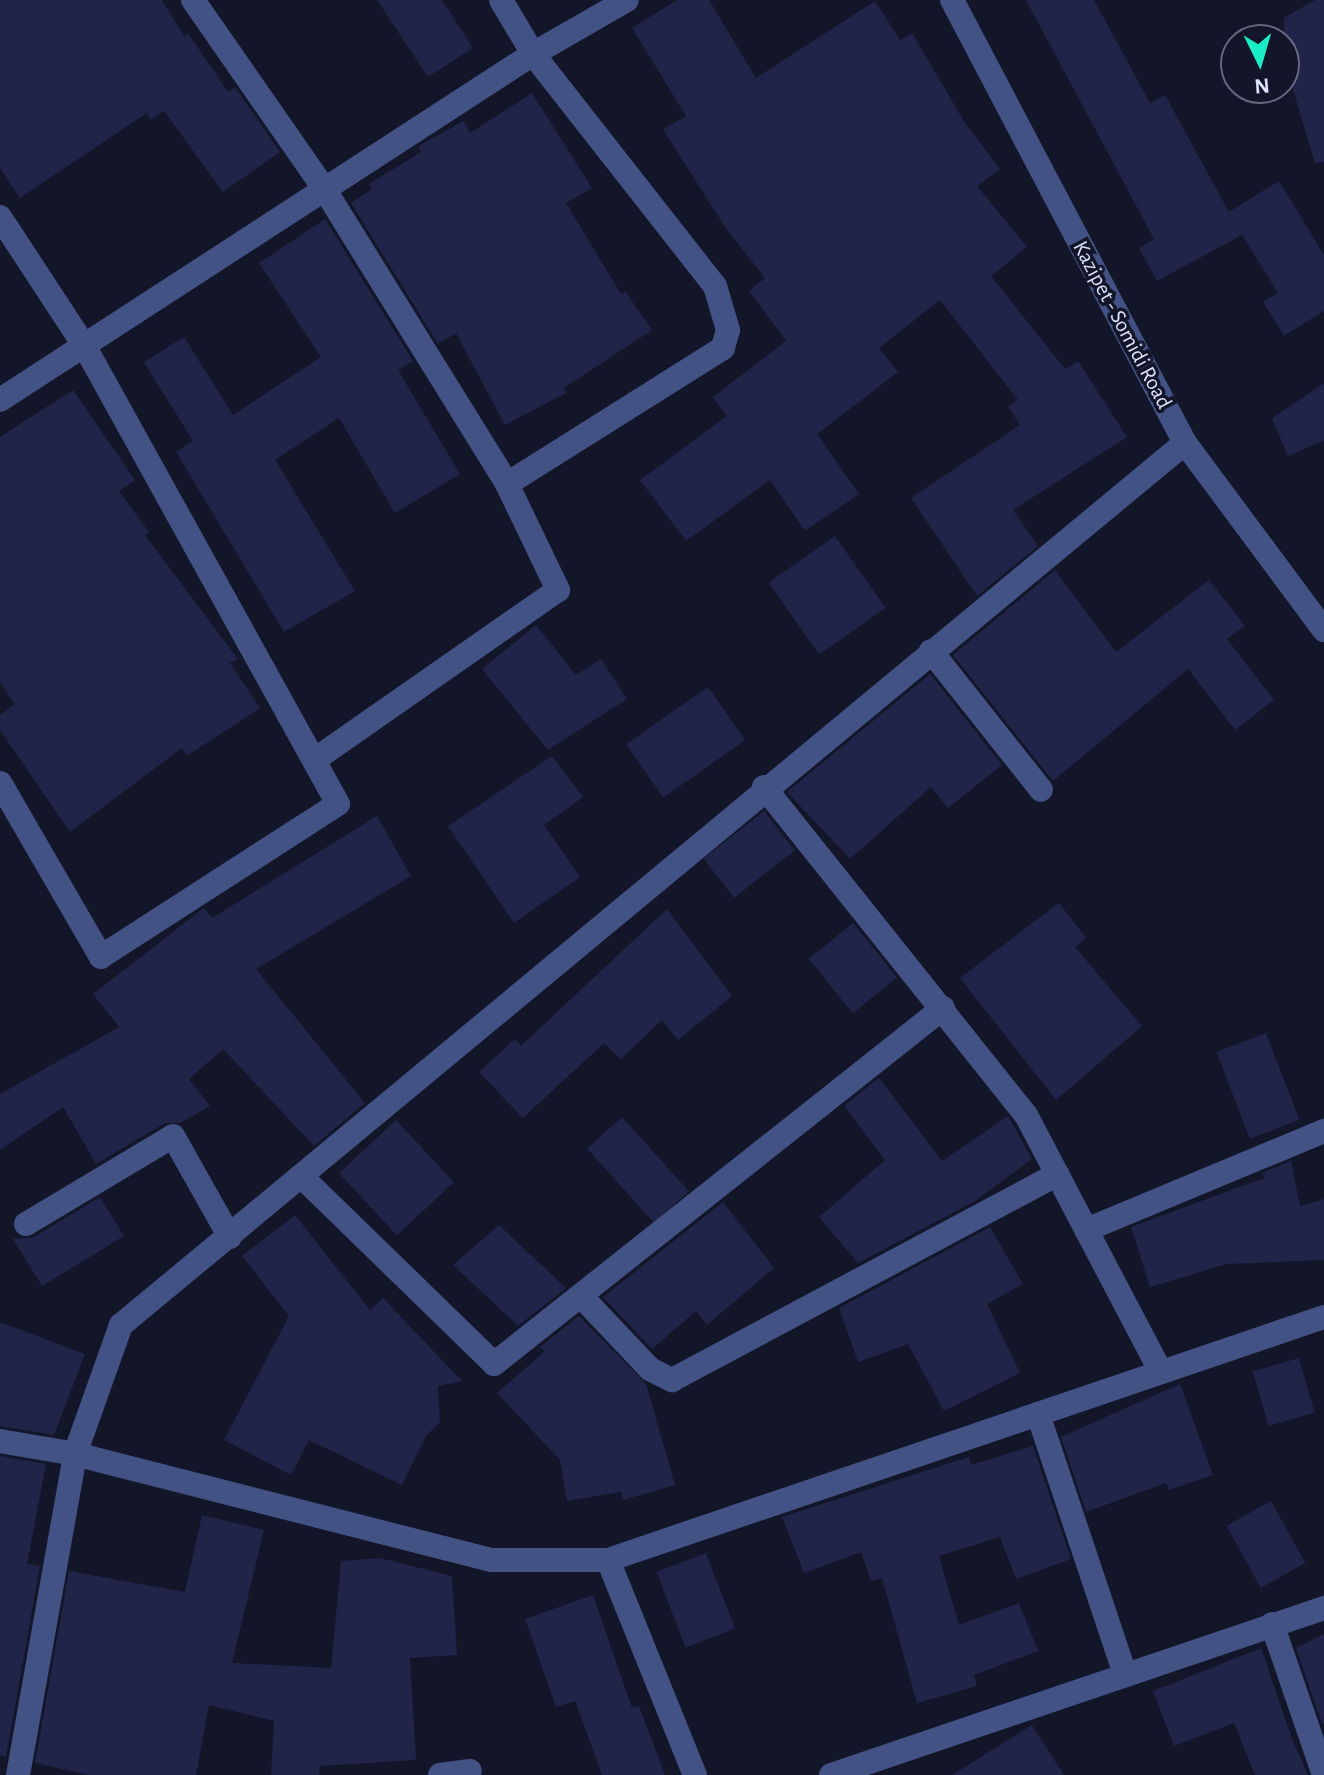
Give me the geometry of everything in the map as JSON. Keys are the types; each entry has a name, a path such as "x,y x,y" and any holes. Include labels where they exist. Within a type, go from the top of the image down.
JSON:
{"street":[{"path":"193,0 325,190 507,484 558,590 314,760"},
{"path":"501,0 533,54 715,286 728,330 723,348 507,484"},
{"path":"0,400 533,54 627,0"},
{"name":"Kazipet - Somidi Road","path":"952,0 1185,443 1324,630"},
{"path":"0,217 85,347 338,804 101,957 0,783"},
{"path":"18,1775 75,1454 121,1325 230,1237 764,787 1185,443"},
{"path":"931,651 1041,790"},
{"path":"764,787 1026,1115 1161,1372"},
{"path":"301,1176 494,1364 943,1008"},
{"path":"1086,1230 1324,1131"},
{"path":"26,1224 173,1136 230,1237"},
{"path":"581,1296 650,1369 672,1380 1057,1174"},
{"path":"0,1441 75,1454 492,1560 608,1560 1324,1317"},
{"path":"1038,1414 1125,1674"},
{"path":"608,1560 695,1775"},
{"path":"831,1775 1324,1608"},
{"path":"1272,1624 1324,1775"},
{"path":"440,1775 470,1771"}],"building":[{"path":"0,0 162,0 184,36 188,33 228,92 235,87 280,152 223,192 164,111 151,120 147,113 20,198 0,168"},
{"path":"377,0 442,0 473,48 428,77"},
{"path":"677,0 709,0 756,78 875,1 900,40 912,33 965,123 1000,169 977,186 1027,247 991,276 1065,369 1078,361 1127,437 1013,510 1038,546 977,596 911,498 1020,425 1008,406 1018,400 940,300 879,348 898,372 817,434 859,494 805,531 770,480 686,541 640,480 727,416 713,397 786,341 749,291 765,278 725,227 663,129 686,116 632,28"},
{"path":"1026,0 1094,0 1150,103 1165,95 1229,212 1279,181 1324,255 1324,311 1284,336 1263,302 1278,293 1242,235 1157,281 1139,248 1154,239"},
{"path":"1315,0 1324,0 1324,162 1315,163 1297,104 1300,104 1300,24 1284,24 1284,18"},
{"path":"532,93 592,188 566,203 621,294 625,291 652,330 564,388 566,393 505,425 456,333 438,344 351,203 372,189 369,184 421,152 418,146 464,121 470,133"},
{"path":"325,219 413,361 398,370 460,474 395,513 339,418 275,460 355,591 284,632 176,452 193,441 144,362 184,337 233,415 321,357 259,263"},
{"path":"1324,383 1324,440 1288,456 1272,418"},
{"path":"73,390 135,480 119,491 149,532 145,535 238,659 230,663 260,708 187,756 182,748 70,832 0,730 0,715 15,704 0,682 0,437"},
{"path":"835,536 885,608 819,655 769,582"},
{"path":"1055,570 1116,652 1209,580 1245,626 1227,639 1274,700 1235,730 1188,669 1053,781 953,655"},
{"path":"536,625 576,675 601,659 627,699 548,750 482,669"},
{"path":"930,674 1002,765 948,808 931,787 850,859 787,792"},
{"path":"708,687 745,740 663,798 626,744"},
{"path":"552,756 583,797 544,825 580,877 514,923 448,826"},
{"path":"764,811 795,850 734,898 703,858"},
{"path":"377,816 411,876 256,969 365,1103 314,1146 223,1049 189,1079 210,1106 180,1123 165,1123 96,1164 63,1107 0,1150 0,1094 119,1027 93,994 204,908 212,918"},
{"path":"1059,903 1086,938 1075,947 1142,1026 1056,1100 960,978"},
{"path":"667,909 732,996 678,1040 662,1020 621,1059 604,1043 523,1118 479,1072 515,1039 521,1046"},
{"path":"853,923 897,977 853,1013 809,959"},
{"path":"1266,1033 1299,1120 1250,1139 1217,1052"},
{"path":"879,1078 942,1161 1008,1116 1032,1159 975,1201 858,1263 819,1217 885,1160 844,1106"},
{"path":"622,1117 689,1191 654,1223 587,1148"},
{"path":"396,1120 454,1182 397,1235 339,1173"},
{"path":"1291,1161 1300,1206 1324,1199 1324,1260 1227,1264 1150,1287 1131,1227 1264,1178 1262,1173"},
{"path":"100,1197 124,1236 42,1286 13,1239 34,1237"},
{"path":"723,1202 774,1268 707,1325 696,1311 652,1349 603,1297"},
{"path":"295,1215 370,1310 383,1298 462,1381 438,1386 440,1422 426,1436 402,1485 309,1440 291,1475 224,1440 289,1316 242,1256"},
{"path":"499,1225 566,1288 518,1326 453,1265"},
{"path":"990,1227 1023,1284 987,1304 1020,1373 944,1411 908,1344 858,1362 839,1308"},
{"path":"579,1316 646,1384 675,1485 623,1500 621,1492 567,1501 560,1460 497,1393 545,1351 540,1347"},
{"path":"0,1322 85,1354 54,1435 0,1426"},
{"path":"1299,1358 1315,1413 1269,1426 1253,1371"},
{"path":"1180,1384 1213,1475 1169,1490 1166,1483 1086,1512 1061,1437"},
{"path":"1033,1446 1071,1559 1016,1579 1000,1537 939,1556 959,1625 1019,1603 1038,1651 974,1675 977,1686 917,1703 882,1578 871,1581 861,1552 804,1573 782,1517 969,1457 971,1465"},
{"path":"0,1456 46,1464 27,1564 40,1566 6,1757 0,1755"},
{"path":"1271,1501 1305,1563 1261,1588 1226,1526"},
{"path":"202,1515 264,1530 232,1663 331,1668 341,1561 380,1558 452,1576 457,1655 410,1658 416,1760 320,1766 319,1775 271,1775 274,1721 209,1705 196,1775 88,1775 35,1763 69,1571 185,1592"},
{"path":"706,1553 735,1629 686,1648 657,1572"},
{"path":"593,1595 632,1708 639,1706 665,1775 602,1775 575,1701 556,1707 525,1619"},
{"path":"1324,1634 1324,1723 1322,1724 1296,1648"},
{"path":"1261,1648 1292,1739 1308,1775 1255,1775 1234,1723 1174,1746 1153,1691"},
{"path":"1032,1725 1064,1775 952,1775"}]}
